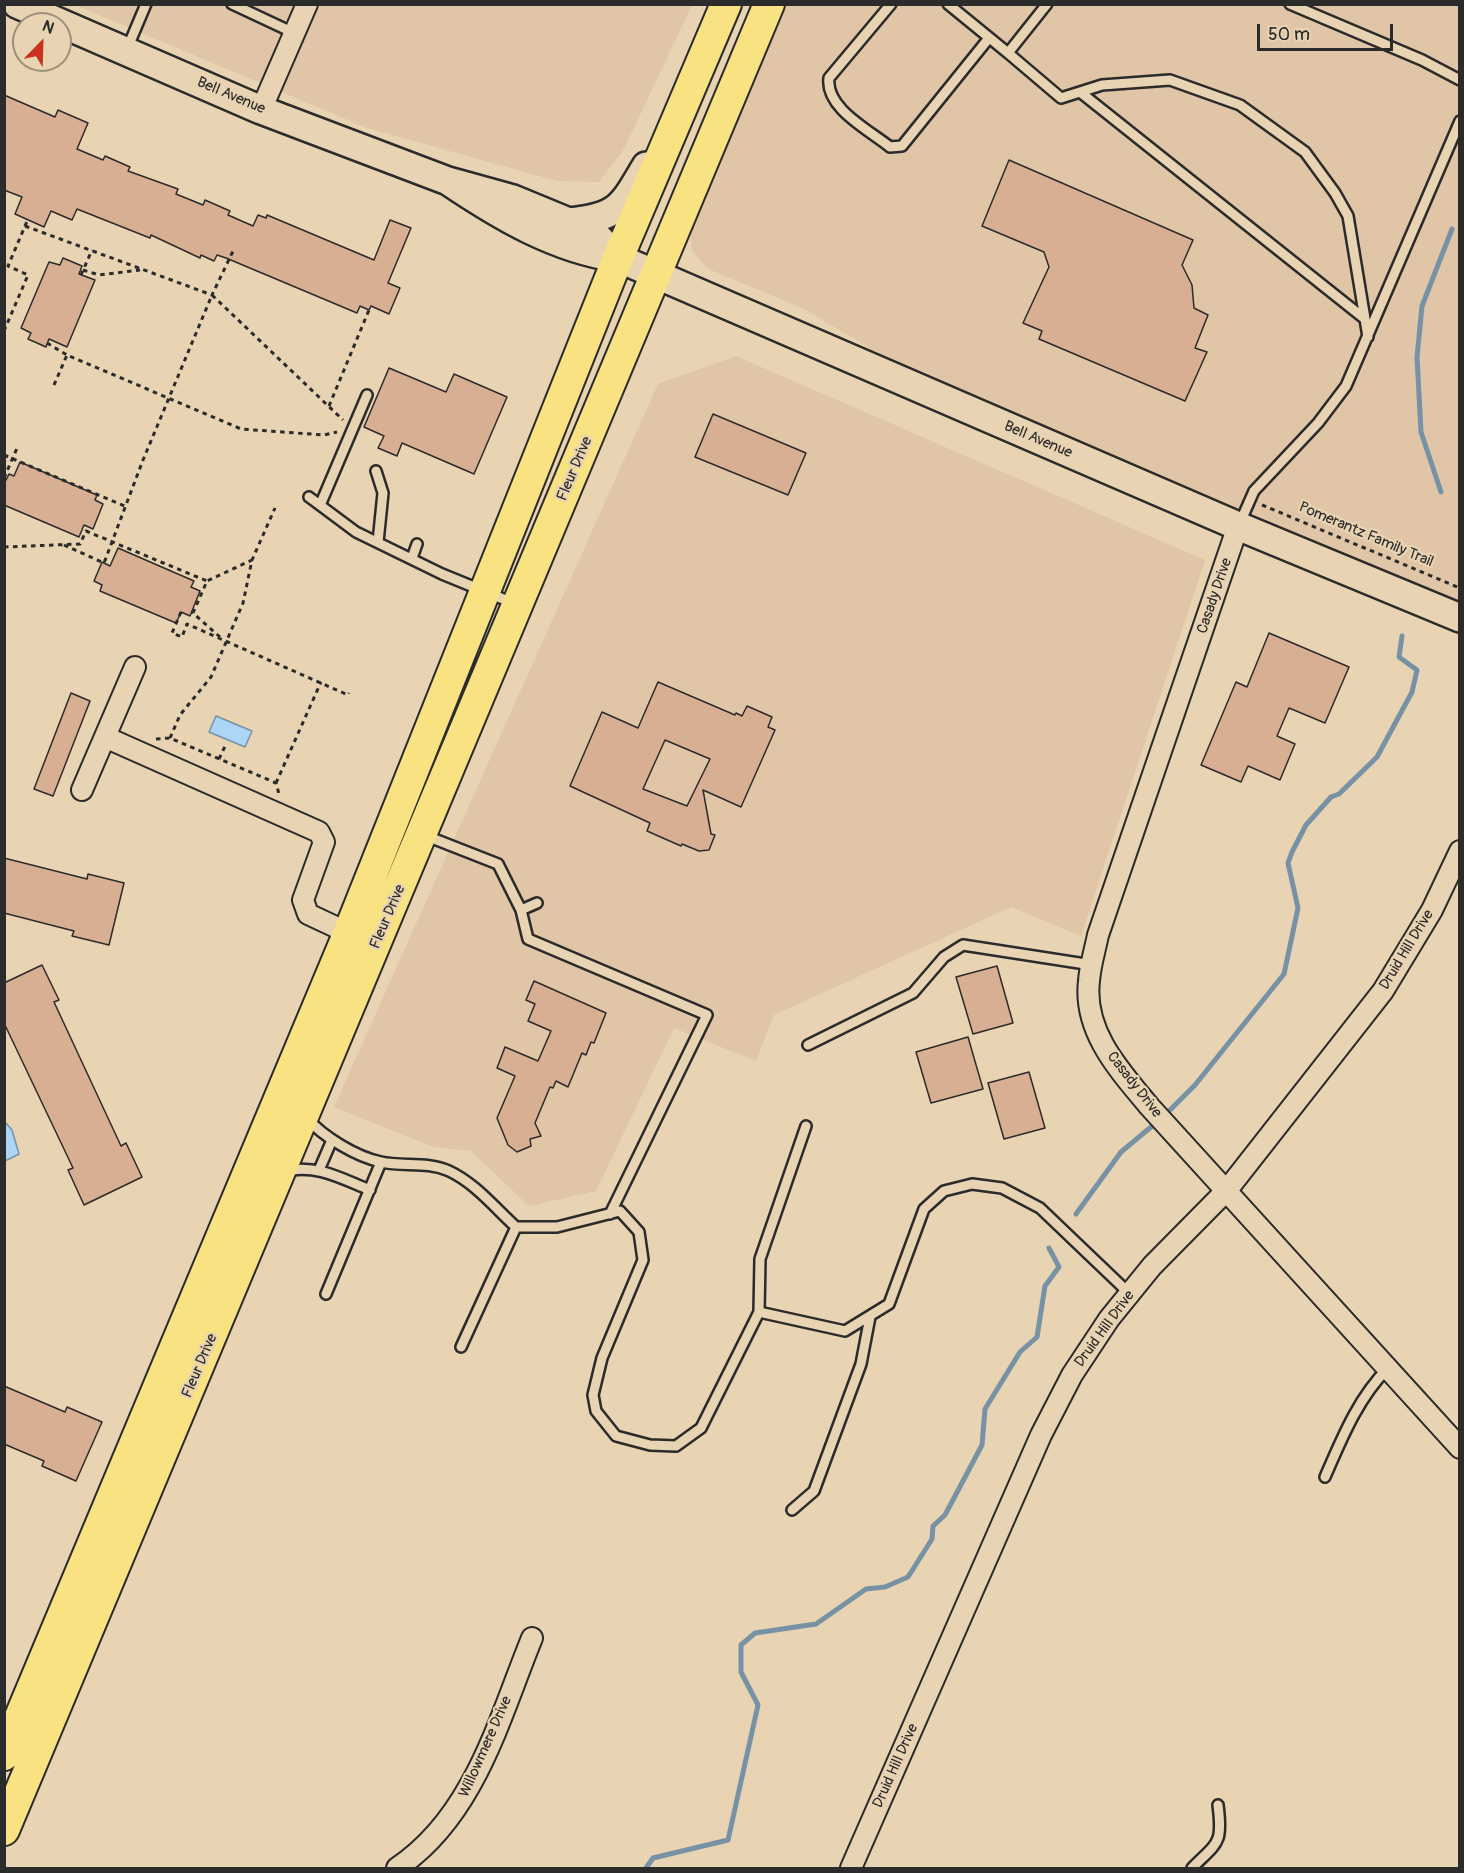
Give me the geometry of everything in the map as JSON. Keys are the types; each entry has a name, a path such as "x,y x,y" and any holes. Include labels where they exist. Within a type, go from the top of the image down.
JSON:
{"main road":[{"name":"Fleur Drive","path":"4,1830 376,945 407,828 484,591 618,258 726,4"},
{"name":"Fleur Drive","path":"4,1755 176,1350 348,933 407,828 518,605 769,4"},
{"name":"Bell Avenue","path":"28,7 261,110 447,181 513,199 593,232 618,258"},
{"path":"569,222 597,219 615,211 625,201 682,106"},
{"name":"Bell Avenue","path":"447,181 500,216 586,254 618,258 1238,526 1452,612"}],"street":[{"path":"261,110 307,4"},
{"name":"Casady Drive","path":"1238,526 1098,935 1088,995 1096,1032 1109,1056 1162,1122 1227,1190 1460,1448"},
{"path":"82,790 135,667"},
{"path":"105,737 319,832 324,842 303,900 308,914 376,945"},
{"name":"Druid Hill Drive","path":"851,1869 1041,1436 1072,1376 1109,1319 1152,1266 1227,1190 1383,991 1432,910 1460,851"},
{"name":"Willowmere Drive","path":"397,1869 427,1845 456,1811 477,1771 532,1638"}],"lane":[{"path":"126,51 146,4"},
{"path":"232,4 294,33"},
{"path":"891,4 829,78 827,89 837,105 890,147 902,146 989,38"},
{"path":"948,4 1061,98 1102,85 1170,80 1240,105 1305,152 1335,193 1348,216 1368,337"},
{"path":"1008,53 1047,4"},
{"path":"1290,4 1422,60 1460,80"},
{"path":"1080,92 1365,319"},
{"path":"1238,526 1254,491 1318,423 1346,386 1460,121"},
{"path":"321,503 367,394"},
{"path":"376,471 383,493 378,542"},
{"path":"309,497 321,503 356,532 518,605"},
{"path":"412,558 417,544"},
{"path":"407,828 498,864 521,910 528,939 706,1016 610,1214"},
{"path":"521,910 537,903"},
{"path":"808,1045 913,993 944,957 963,945 1092,965"},
{"path":"305,1115 316,1129 332,1140 381,1162 416,1164 448,1171 473,1186 516,1227 557,1227 620,1211 639,1232 643,1260 602,1359 593,1395 596,1412 616,1436 650,1445 676,1446 701,1428 759,1312 760,1259 806,1126"},
{"path":"320,1170 332,1140"},
{"path":"326,1294 381,1162"},
{"path":"281,1172 299,1168 320,1170 370,1190"},
{"path":"759,1312 845,1331 870,1317 889,1304 924,1209 944,1191 972,1184 1002,1188 1040,1208 1130,1294"},
{"path":"461,1347 516,1227"},
{"path":"792,1510 814,1491 861,1364 870,1317"},
{"path":"1325,1477 1345,1432 1367,1393 1388,1368"},
{"path":"1192,1869 1219,1840 1221,1828 1218,1805"}],"path":[{"path":"4,331 28,275 8,266 28,219"},
{"path":"25,226 212,295 352,429"},
{"path":"64,545 104,563 212,295 234,249"},
{"path":"81,275 92,250"},
{"path":"83,270 99,276 143,270"},
{"path":"329,406 369,310"},
{"path":"47,344 67,355 241,429 324,435 352,429"},
{"path":"54,385 67,355"},
{"path":"4,478 18,446"},
{"path":"4,454 126,507"},
{"name":"Pomerantz Family Trail","path":"1262,505 1460,588"},
{"path":"170,738 180,715 211,677 243,603 252,560 276,508"},
{"path":"4,547 80,544 86,531 207,581"},
{"path":"222,639 193,613 207,581 252,560"},
{"path":"181,612 172,633 182,637 187,624 348,695 349,693"},
{"path":"280,797 276,783 321,682"},
{"path":"150,739 170,738 276,783"},
{"path":"219,759 226,744"}],"shaded area":[{"path":"75,5 692,5 624,149 599,182 557,181 367,128"},
{"path":"769,5 1459,5 1459,618 1167,495 881,355 804,309 711,270 702,263 692,250 689,225"},
{"path":"736,356 1205,560 1081,936 1011,907 774,1015 756,1061 674,1028 596,1191 529,1206 471,1151 433,1147 334,1107 658,384"}],"water":[{"path":"216,716 252,731 245,747 209,732"},
{"path":"4,1121 12,1130 19,1154 5,1161"}],"building":[{"path":"4,95 55,117 58,110 88,123 77,149 103,160 105,156 130,167 128,171 178,189 176,194 203,205 205,200 230,211 228,215 253,226 258,215 266,218 267,215 374,260 390,220 411,228 388,283 400,288 389,314 371,306 369,310 360,306 357,313 226,258 217,255 214,261 201,255 200,258 151,235 150,238 77,209 72,220 51,211 44,227 15,214 22,197 4,190"},
{"path":"1009,160 1193,240 1182,265 1192,285 1194,308 1208,315 1195,348 1207,352 1185,401 1039,339 1042,331 1023,323 1049,267 1044,252 982,226"},
{"path":"63,258 82,266 79,274 95,280 67,347 49,339 46,347 28,339 31,333 21,328 49,262 60,265"},
{"path":"389,368 446,392 454,374 507,397 474,474 402,443 397,456 378,448 384,436 364,427"},
{"path":"713,414 806,453 788,495 695,457"},
{"path":"20,462 97,495 95,500 103,504 93,529 84,525 79,537 4,505 4,484 9,474 14,476"},
{"path":"118,548 194,581 191,587 200,591 190,616 181,612 176,623 100,591 102,585 94,581 102,562 110,566"},
{"path":"1269,633 1349,667 1325,723 1289,708 1277,736 1295,744 1280,780 1248,766 1241,782 1201,765 1236,682 1247,687"},
{"path":"658,682 735,715 736,713 742,716 747,706 772,717 768,727 775,730 741,807 703,790 711,834 715,835 709,850 699,851 682,844 681,846 647,831 650,823 570,786 602,712 638,728","holes":["665,740 710,759 687,806 643,789"]},
{"path":"71,693 90,701 53,796 34,789"},
{"path":"4,858 87,879 88,874 124,883 109,945 72,936 74,931 4,913"},
{"path":"42,965 59,1000 54,1002 121,1146 126,1143 142,1177 84,1205 68,1170 73,1168 4,1023 4,983"},
{"path":"997,966 1013,1023 973,1034 956,977"},
{"path":"534,981 606,1013 594,1043 591,1042 586,1055 582,1053 568,1087 556,1081 553,1088 550,1087 535,1123 541,1136 530,1139 531,1146 517,1152 508,1145 497,1118 515,1076 497,1068 505,1047 538,1061 551,1031 528,1021 535,1004 526,1000"},
{"path":"968,1037 983,1089 931,1103 916,1052"},
{"path":"1029,1072 1045,1128 1004,1139 988,1083"},
{"path":"4,1386 65,1412 67,1407 102,1422 76,1481 42,1466 44,1461 4,1444"}],"waterway":[{"path":"1441,492 1421,432 1417,357 1422,306 1452,229"},
{"path":"1164,1116 1195,1085 1284,974 1298,908 1288,863 1306,825 1331,797 1339,794 1377,757 1412,692 1417,670 1399,657 1402,636"},
{"path":"1076,1214 1121,1152 1157,1122"},
{"path":"646,1868 653,1858 728,1840 758,1705 741,1672 741,1645 755,1633 816,1624 866,1589 885,1587 908,1577 932,1539 933,1526 945,1515 982,1445 985,1409 1020,1352 1037,1337 1045,1286 1059,1267 1049,1248"}]}
